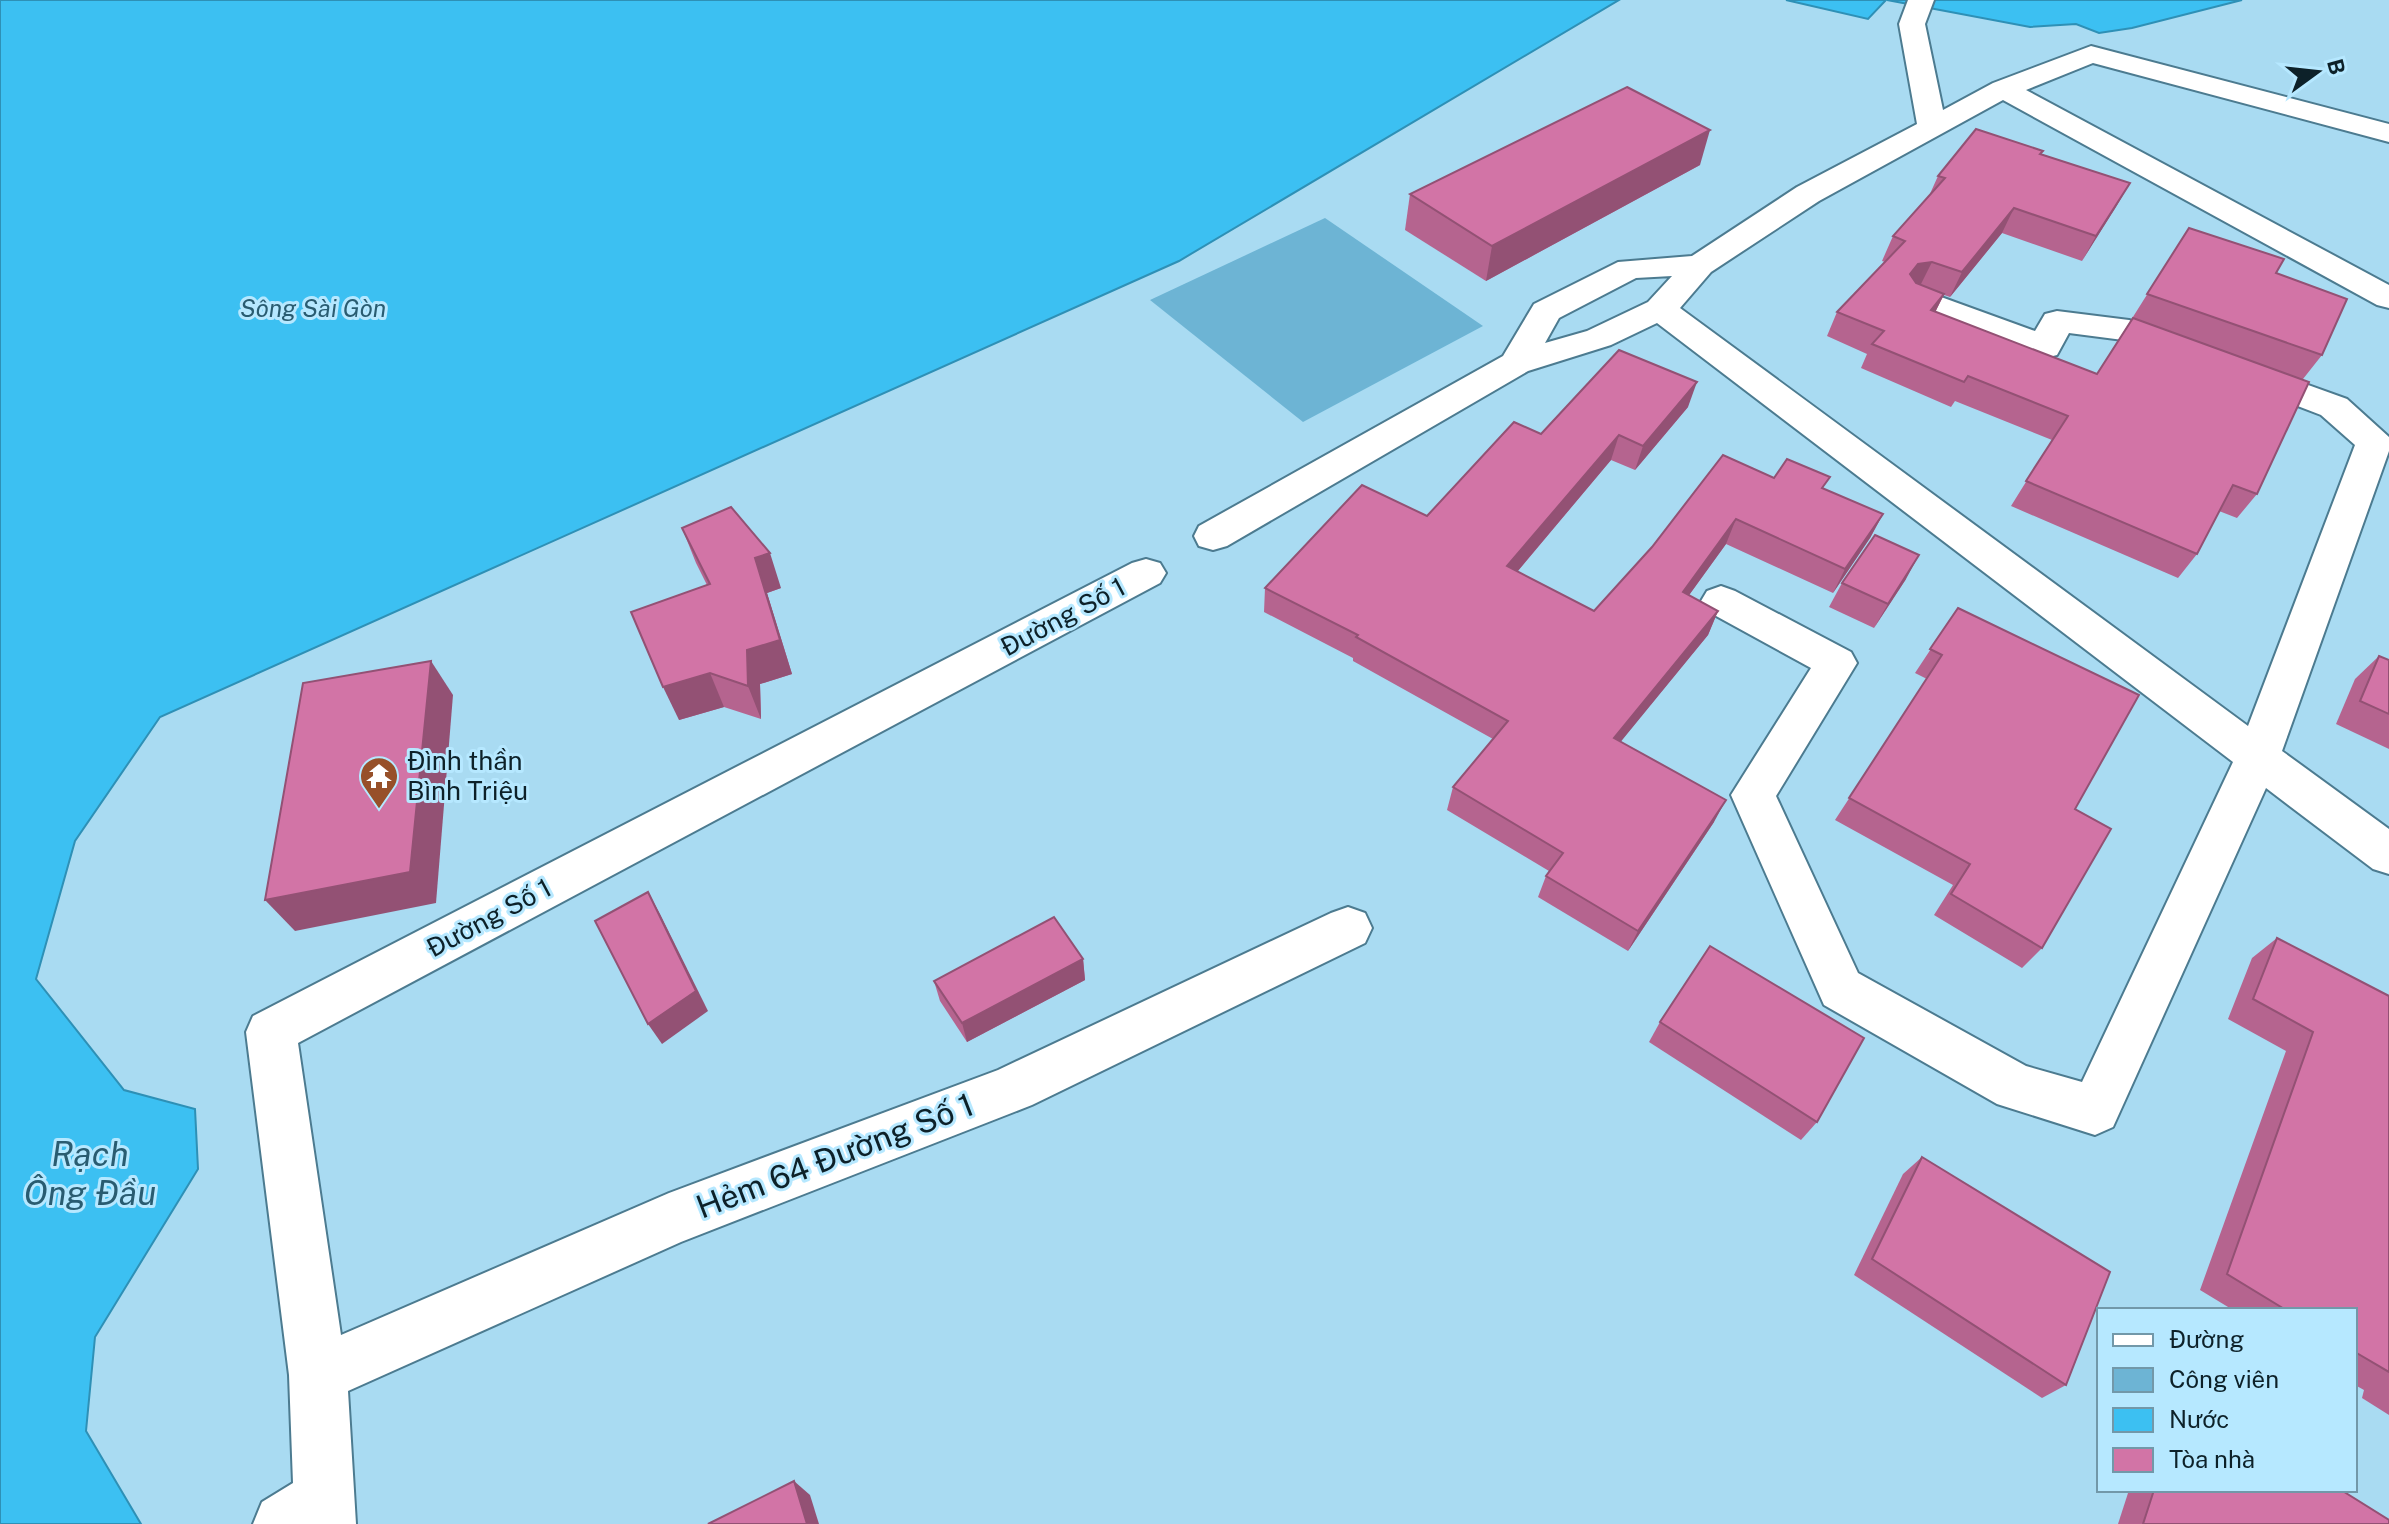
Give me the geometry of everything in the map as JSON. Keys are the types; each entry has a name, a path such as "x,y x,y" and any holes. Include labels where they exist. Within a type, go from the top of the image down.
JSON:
{"street":[{"path":"1916,12 1932,127"},
{"path":"1213,536 1516,363 1599,338 1660,309 1700,265 1808,194 2003,89 2091,54 2389,133"},
{"path":"2003,89 2389,298"},
{"path":"1516,363 1546,311 1629,269 1700,265"},
{"path":"1721,601 1836,663 1753,795 1841,989 2015,1087 2095,1110 2258,757 2374,442 2334,407 2129,330 2057,321 2045,347 1919,299"},
{"path":"1660,309 2389,855"},
{"name":"Đường Số 1","path":"311,1516 318,1375 271,1032 1146,573"},
{"name":"Hẻm 64 Đường Số 1","path":"318,1375 669,1220 1014,1088 1348,928"}],"green space":[{"path":"1325,218 1483,326 1303,422 1150,300"}],"water":[{"name":"Sông Sài Gòn","path":"0,0 1619,0 1179,261 160,717 75,841 36,979 124,1090 195,1109 198,1169 95,1337 86,1431 141,1524 0,1524"},
{"path":"1786,0 1886,0 1868,19"},
{"path":"1887,0 2242,0 2132,28 2099,33 2076,24 2030,27"}],"building":[{"path":"1627,87 1710,130 1492,246 1410,194"},
{"path":"1976,129 2043,151 2040,154 2130,183 2096,236 2014,208 1962,272 1932,262 1918,264 1910,274 1916,283 1944,294 1931,310 2097,374 2133,318 2309,382 2257,494 2233,485 2197,554 2026,481 2068,416 1968,376 1964,382 1872,344 1884,331 1837,312 1905,241 1893,236 1945,178 1938,176"},
{"path":"2189,228 2284,259 2276,273 2347,299 2322,355 2147,294"},
{"path":"1619,350 1697,382 1643,446 1619,435 1507,566 1594,611 1652,547 1723,455 1774,478 1787,459 1830,477 1822,488 1883,514 1845,569 1736,519 1683,592 1718,611 1614,738 1726,800 1638,931 1546,876 1563,853 1453,787 1508,721 1356,637 1358,635 1265,588 1362,485 1427,516 1514,422 1541,434"},
{"path":"731,507 770,553 755,558 780,640 747,650 748,686 710,673 663,687 631,612 710,584 682,528"},
{"path":"1875,535 1919,555 1888,604 1842,583"},
{"path":"1958,608 2139,695 2075,809 2111,829 2042,948 1951,894 1970,864 1849,798 1942,655 1930,649"},
{"path":"2379,656 2389,660 2389,714 2360,701"},
{"name":"Đình thần Bình Triệu","path":"431,661 410,872 265,900 303,683"},
{"path":"648,892 696,991 648,1024 595,921"},
{"path":"1054,917 1083,959 962,1023 934,981"},
{"path":"2277,938 2389,996 2389,1372 2357,1353 2357,1308 2283,1308 2227,1274 2313,1032 2253,999"},
{"path":"1710,946 1864,1038 1817,1122 1660,1022"},
{"path":"1922,1157 2110,1272 2066,1385 1872,1259"},
{"path":"794,1481 807,1524 708,1524"},
{"path":"2153,1492 2344,1492 2389,1520 2389,1524 2143,1524"}],"place":[{"name":"Đình thần Bình Triệu","path":"379,810"}],"water label":[{"name":"Rạch Ông Đầu","path":"90,1174"}]}
